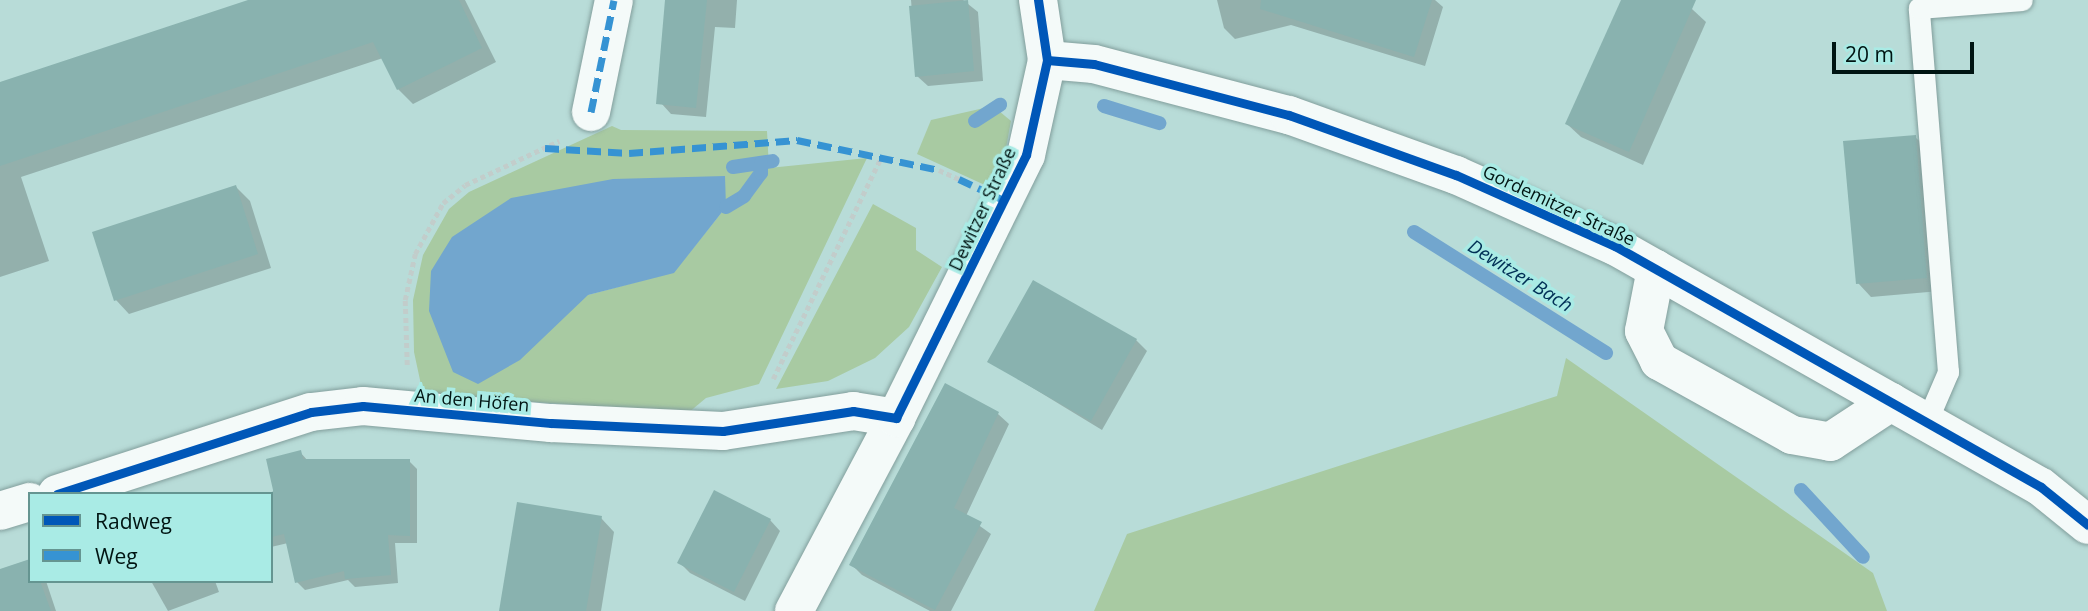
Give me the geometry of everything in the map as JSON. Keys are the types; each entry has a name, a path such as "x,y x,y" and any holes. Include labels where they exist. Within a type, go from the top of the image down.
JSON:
{"street":[{"path":"591,112 614,0"},
{"name":"Dewitzer Straße","path":"794,611 896,418 1026,155 1046,60 1038,0"},
{"name":"Gordemitzer Straße","path":"1046,60 1094,64 1289,115 1456,175 1615,246 2041,487 2088,525"},
{"path":"1656,270 1644,331 1659,361 1792,435 1830,442 1891,402"},
{"name":"An den Höfen","path":"63,492 311,412 363,406 710,430 853,411 896,418"},
{"path":"0,511 28,503"}],"lane":[{"path":"1926,423 1948,372 1919,4 2022,0"}],"path":[{"path":"413,411 405,300 415,254 426,228 443,203 465,185 521,162 589,124 591,112"},
{"path":"754,426 790,339 880,160"},
{"path":"939,170 959,179"}],"green space":[{"path":"993,106 1011,121 1006,148 987,186 917,154 931,120"},
{"path":"612,126 621,130 767,131 769,168 867,158 759,384 706,398 688,413 423,394 414,352 413,300 423,255 449,209 469,192","holes":["726,207 674,272 588,295"]},
{"path":"873,204 916,228 916,250 942,267 909,327 875,358 828,381 776,389"},
{"path":"1566,358 1873,573 1887,611 1094,611 1127,534 1557,396"}],"water":[{"path":"725,176 726,207 674,273 588,295 520,360 478,384 453,372 429,311 431,271 452,237 511,198 613,179"}],"building":[{"path":"248,0 459,0 482,48 397,90 373,42 0,166 0,82"},
{"path":"665,0 707,0 696,108 656,104"},
{"path":"968,0 974,71 915,77 909,6"},
{"path":"1261,0 1432,0 1414,57 1260,9"},
{"path":"1621,0 1696,0 1629,152 1565,124"},
{"path":"1916,135 1927,278 1856,284 1843,141"},
{"path":"236,185 258,254 114,301 92,232"},
{"path":"1033,280 1137,339 1091,421 987,362"},
{"path":"945,383 999,412 954,508 982,522 935,610 849,565"},
{"path":"301,450 303,459 410,459 410,536 388,535 391,575 345,579 344,571 295,583 284,534 273,537 273,490 266,459"},
{"path":"714,490 771,519 734,592 677,563"},
{"path":"517,502 602,516 586,611 499,611"},
{"path":"28,560 28,583 41,583 51,611 0,611 0,569"}],"waterway":[{"name":"Dewitzer Bach","path":"975,121 1000,105"},
{"name":"Dewitzer Bach","path":"1104,106 1159,123"},
{"name":"Dewitzer Bach","path":"733,167 773,161"},
{"path":"726,207 744,196 761,173 761,163"},
{"name":"Dewitzer Bach","path":"1414,232 1606,353"},
{"name":"Dewitzer Bach","path":"1801,490 1863,557"}],"marked path":[{"path":"591,112 614,0"},
{"path":"545,148 629,153 797,140 939,170"},
{"path":"959,179 1006,201"}],"cycle path":[{"path":"63,492 311,412 363,406 551,423 723,431 853,411 896,418 1026,155 1047,60 1038,0"},
{"path":"1047,60 1094,64 1289,115 1456,175 1615,246 2041,487 2088,525"}]}
